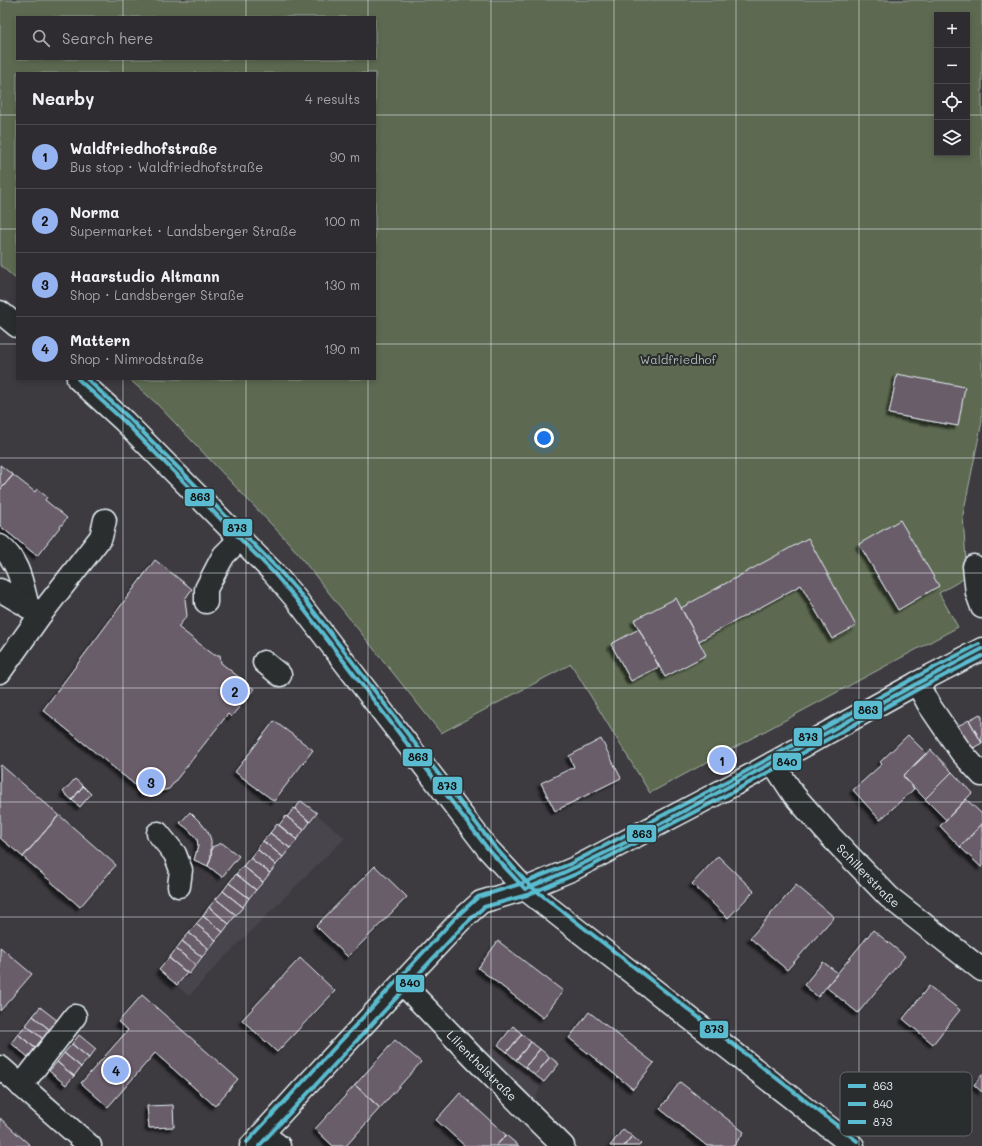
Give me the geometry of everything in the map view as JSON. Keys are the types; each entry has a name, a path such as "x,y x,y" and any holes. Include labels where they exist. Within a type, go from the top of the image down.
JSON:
{"street":[{"path":"0,312 16,325"},
{"path":"79,380 124,421 274,572 488,849 525,889 840,1136"},
{"path":"0,672 34,610 101,537 105,520"},
{"path":"206,602 206,589 220,562 241,538"},
{"path":"0,546 5,550 17,566 34,610"},
{"path":"974,566 977,593 982,607"},
{"path":"0,590 34,610"},
{"path":"265,1142 305,1087 460,921 481,902 525,889 573,869 676,816 917,683 982,649"},
{"path":"917,683 929,705 961,752 982,775"},
{"name":"Schillerstraße","path":"773,763 794,795 830,836 888,897 982,970"},
{"path":"158,833 175,854 181,870 179,886"},
{"name":"Lilienthalstraße","path":"402,983 473,1057 563,1146"},
{"path":"21,1086 75,1016"},
{"path":"0,1067 90,1146"},
{"path":"840,1136 853,1146"}],"shaded area":[{"path":"301,801 345,838 217,965 189,996 159,970 277,824 280,825"},
{"path":"513,1026 559,1064 540,1087 536,1097 536,1108 482,1055 498,1045"}],"green space":[{"name":"Waldfriedhof","path":"0,0 982,0 982,421 963,515 967,577 939,593 958,627 650,793 571,664 441,733 290,544 156,403 130,380 376,380 376,72 16,72 16,279 0,265"}],"building":[{"path":"897,374 965,387 958,426 889,414"},
{"path":"0,465 13,475 0,490"},
{"path":"13,475 35,492 37,489 47,497 45,500 67,518 37,556 0,526 0,490"},
{"path":"900,520 939,586 898,610 859,544"},
{"path":"808,538 856,626 832,639 801,585 699,641 681,608"},
{"path":"155,560 192,589 185,599 187,616 178,627 214,655 220,655 221,663 254,689 231,717 228,714 169,789 141,794 140,789 43,710"},
{"path":"676,598 706,655 665,677 634,620"},
{"path":"639,629 659,667 631,681 611,644"},
{"path":"980,714 982,717 982,743 969,720"},
{"path":"969,720 982,743 970,750 956,727"},
{"path":"274,721 313,750 274,801 235,772"},
{"path":"908,735 926,753 903,776 914,789 880,820 853,790 882,764 880,762"},
{"path":"601,739 621,778 555,811 541,783 574,767 569,756"},
{"path":"931,750 952,772 925,799 903,776"},
{"path":"1,765 59,815 23,857 0,838"},
{"path":"952,772 972,793 946,820 925,799"},
{"path":"75,779 83,786 72,800 63,792"},
{"path":"83,786 91,794 80,807 72,800"},
{"path":"966,799 982,814 982,824 960,847 940,826"},
{"path":"301,801 317,813 310,822 295,809"},
{"path":"294,808 310,822 304,830 287,817"},
{"path":"190,812 208,832 211,840 211,857 208,866 194,860 198,846 197,839 180,823"},
{"path":"59,815 116,865 80,907 23,857"},
{"path":"286,816 304,830 297,839 279,825"},
{"path":"277,824 297,840 290,848 270,833"},
{"path":"982,824 982,867 981,867 960,847"},
{"path":"270,833 290,848 283,857 263,841"},
{"path":"263,841 283,857 276,865 257,849"},
{"path":"222,843 239,856 222,877 208,866 212,847"},
{"path":"257,849 276,865 270,873 250,858"},
{"path":"718,856 754,891 728,918 692,884"},
{"path":"250,858 270,873 263,882 243,866"},
{"path":"243,866 263,882 256,890 236,874"},
{"path":"375,866 407,897 348,957 316,926"},
{"path":"236,874 256,890 249,898 229,883"},
{"path":"229,883 249,898 243,907 223,891"},
{"path":"796,885 834,917 787,970 750,938"},
{"path":"223,891 243,907 236,915 216,899"},
{"path":"216,899 236,915 229,924 209,907"},
{"path":"209,907 229,924 223,932 203,916"},
{"path":"203,916 223,932 216,940 196,924"},
{"path":"196,924 216,940 209,949 189,933"},
{"path":"873,930 905,956 858,1013 826,987"},
{"path":"189,933 209,949 202,957 182,941"},
{"path":"182,941 202,957 196,965 176,949"},
{"path":"498,941 563,991 543,1018 478,968"},
{"path":"0,947 32,974 0,1011"},
{"path":"176,949 196,965 189,974 169,958"},
{"path":"169,958 187,973 177,985 159,970"},
{"path":"300,958 335,991 277,1052 242,1020"},
{"path":"823,962 838,973 818,997 804,985"},
{"path":"929,986 960,1010 933,1044 903,1019"},
{"path":"142,995 238,1079 215,1106 155,1053 108,1107 81,1083 128,1030 118,1022"},
{"path":"40,1007 58,1021 50,1030 33,1016"},
{"path":"589,1012 654,1063 633,1089 569,1038"},
{"path":"33,1016 50,1030 43,1039 26,1025"},
{"path":"26,1025 43,1039 35,1048 18,1034"},
{"path":"513,1026 522,1034 507,1052 498,1045"},
{"path":"18,1034 35,1048 28,1057 11,1043"},
{"path":"522,1034 531,1042 516,1060 507,1052"},
{"path":"79,1035 96,1049 89,1058 72,1044"},
{"path":"395,1040 421,1062 380,1108 355,1085"},
{"path":"531,1042 540,1049 525,1067 516,1060"},
{"path":"72,1044 89,1058 81,1067 64,1053"},
{"path":"540,1049 550,1057 535,1075 525,1067"},
{"path":"64,1053 81,1067 74,1076 57,1062"},
{"path":"550,1057 559,1064 544,1082 535,1075"},
{"path":"57,1062 74,1076 66,1085 49,1071"},
{"path":"982,1074 982,1092 974,1085"},
{"path":"680,1082 744,1132 734,1146 707,1146 660,1109"},
{"path":"355,1085 380,1108 346,1146 333,1146 315,1129"},
{"path":"460,1093 506,1135 496,1146 465,1146 436,1120"},
{"path":"173,1105 174,1127 149,1128 147,1106"},
{"path":"0,1118 14,1131 31,1146 0,1146"},
{"path":"623,1129 632,1136 624,1146 610,1146"},
{"path":"506,1135 519,1146 496,1146"},
{"path":"632,1136 641,1144 639,1146 624,1146"}],"transit line":[{"name":"863","path":"79,380 124,421 273,572 296,599 488,849 525,889"},
{"name":"873","path":"88,380 128,417 277,568 301,595 493,845 529,885 840,1128"},
{"name":"873","path":"247,1142 456,917 478,897 523,883 570,864 732,779 914,678 979,644"},
{"name":"863","path":"525,889 569,870 633,839 982,649"},
{"name":"840","path":"259,1146 464,925 484,907 527,895 576,874 738,789 920,688 982,656"},
{"name":"873","path":"851,1136 857,1141"}],"place":[{"name":"Norma","path":"235,691"},
{"name":"Waldfriedhofstraße","path":"722,760"},
{"name":"Haarstudio Altmann","path":"151,782"},
{"name":"Mattern","path":"116,1070"}]}
